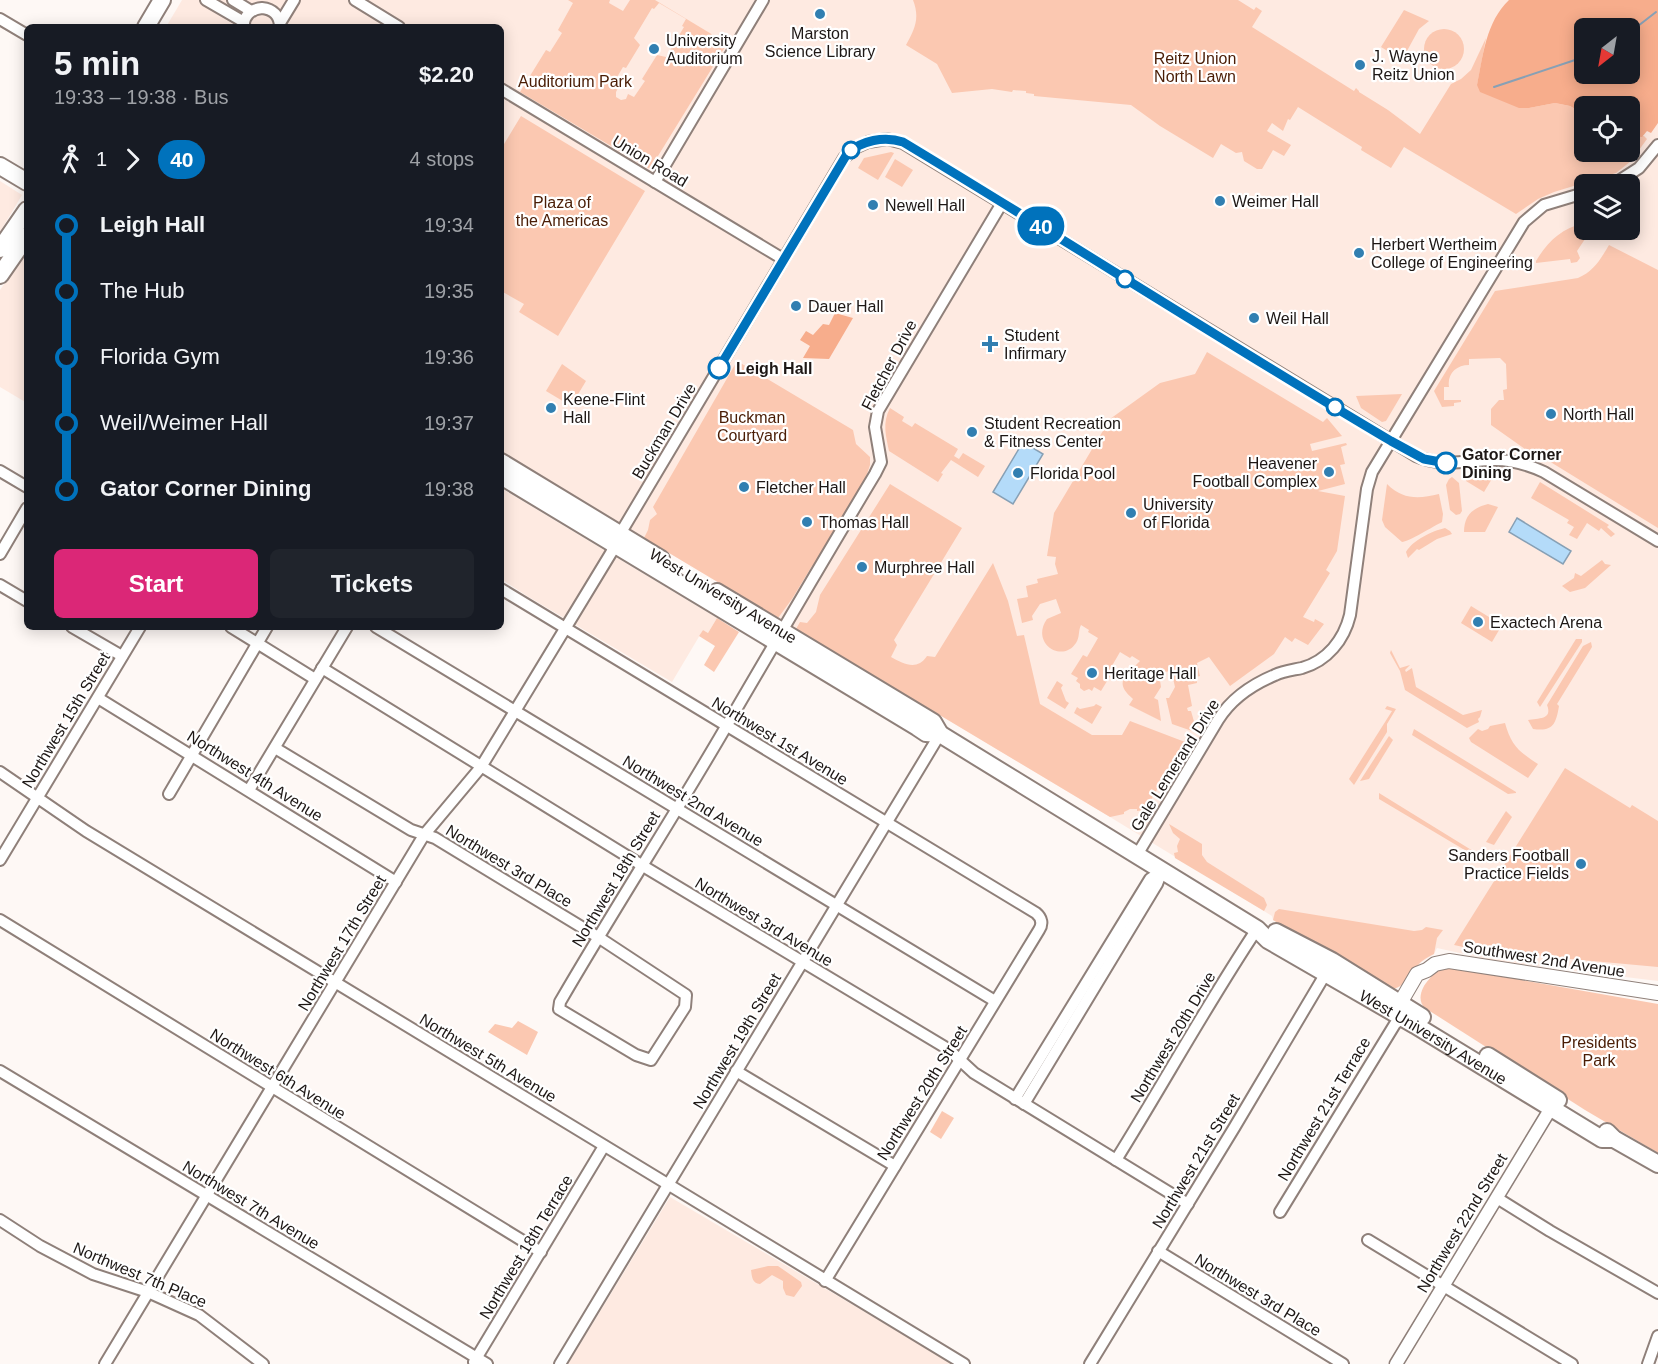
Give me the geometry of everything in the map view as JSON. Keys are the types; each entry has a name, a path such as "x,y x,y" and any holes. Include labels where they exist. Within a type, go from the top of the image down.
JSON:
{"main road":[{"path":"148,24 162,0"},
{"path":"0,166 24,180"},
{"path":"0,249 24,214"},
{"path":"0,275 24,240"},
{"name":"West University Avenue","path":"504,464 618,539 779,637 926,733 940,734 1257,929 1268,940 1400,1013 1553,1104 1602,1127 1614,1139 1658,1164"},
{"name":"West University Avenue","path":"504,478 618,539"},
{"name":"West University Avenue","path":"1257,929 1275,932 1332,961 1400,1013"},
{"name":"Southwest 2nd Avenue","path":"1400,1013 1425,978 1427,970 1435,964 1449,961 1658,993"}],"street":[{"path":"206,0 242,24"},
{"path":"233,0 251,11 262,8 272,11 279,24"},
{"path":"272,11 279,0"},
{"path":"281,24 294,0"},
{"path":"355,0 394,24"},
{"path":"655,182 763,0"},
{"path":"244,24 251,11"},
{"path":"0,19 24,33"},
{"name":"Union Road","path":"504,91 783,259"},
{"name":"Buckman Drive","path":"618,539 847,154 864,144 887,139 903,142 1002,203"},
{"path":"1630,174 1640,168 1658,145"},
{"name":"Gale Lemerand Drive","path":"1137,855 1218,720 1232,701 1263,680 1316,662 1327,654 1342,636 1350,615 1369,479 1524,222 1544,205 1574,196"},
{"path":"1002,203 1416,456 1437,462 1461,464 1498,460 1531,466 1658,542"},
{"name":"Fletcher Drive","path":"779,637 881,462 875,427 878,411 1002,203"},
{"path":"0,471 24,485"},
{"path":"0,552 24,513"},
{"name":"Northwest 17th Street","path":"105,1364 424,835 481,766 618,539"},
{"path":"0,585 24,599"},
{"name":"Northwest 1st Avenue","path":"504,591 1036,914 1041,920"},
{"path":"78,630 122,656"},
{"name":"Northwest 15th Street","path":"0,860 138,630"},
{"path":"236,630 315,679"},
{"path":"169,794 265,630"},
{"path":"249,790 345,630"},
{"name":"Northwest 2nd Avenue","path":"381,630 994,1001"},
{"name":"Northwest 18th Street","path":"560,1008 560,1002 641,864 779,637"},
{"name":"Northwest 3rd Avenue","path":"322,668 948,1049 974,1073 1188,1204"},
{"name":"Northwest 4th Avenue","path":"98,698 396,882"},
{"name":"Northwest 19th Street","path":"560,1364 940,734"},
{"name":"Northwest 3rd Place","path":"275,748 411,830 435,838 598,937 686,995 686,1003 651,1060 636,1055 560,1008"},
{"name":"Northwest 5th Avenue","path":"0,772 96,837 964,1364"},
{"path":"1020,1101 1088,989 1158,884 1162,871"},
{"name":"Northwest 6th Avenue","path":"0,920 541,1252"},
{"name":"Northwest 20th Street","path":"825,1281 1039,930 1041,920"},
{"name":"Northwest 20th Drive","path":"1116,1160 1257,929"},
{"name":"Northwest 21st Street","path":"1095,1362 1158,1251 1326,973"},
{"name":"Northwest 21st Terrace","path":"1280,1212 1400,1013"},
{"name":"Northwest 7th Avenue","path":"0,1071 207,1195 475,1361 487,1364"},
{"path":"736,1071 895,1166"},
{"name":"Northwest 22nd Street","path":"1396,1364 1553,1104"},
{"name":"Northwest 18th Terrace","path":"475,1361 604,1146"},
{"path":"1497,1198 1658,1293"},
{"name":"Northwest 7th Place","path":"0,1220 40,1246 93,1274 148,1292 200,1315 263,1364"},
{"path":"1368,1240 1572,1364"},
{"name":"Northwest 3rd Place","path":"1158,1251 1343,1364"},
{"path":"1648,1364 1658,1336"}],"shaded area":[{"name":"University of Florida","path":"182,0 1658,0 1658,981 1496,961 1437,948 1434,954 1420,963 1401,986 1395,989 1372,981 1273,920 1272,916 504,454 504,24 168,24"},
{"path":"1509,0 1658,0 1658,123 1651,133 1647,131 1640,137 1640,96 1574,96 1574,108 1555,103 1519,108 1480,92 1477,85 1484,51 1495,18"},
{"path":"0,181 22,195 0,232"},
{"path":"24,254 24,401 0,387 0,290"},
{"path":"835,313 853,318 829,359 803,358 810,346 800,340 806,331 813,335 823,324 829,325"},
{"path":"504,490 717,618 708,633 703,630 672,682 504,581"},
{"path":"670,1197 953,1364 568,1364"}],"green space":[{"name":"Auditorium Park","path":"568,0 610,0 609,3 623,11 630,0 655,0 723,41 725,47 650,169 520,92 546,50 550,52 562,33 558,30 573,3","holes":["659,3 686,19 682,26 684,27 666,57 657,55 642,79 645,81 634,97 628,94 626,99 621,100 616,97 618,88 613,84 640,45 634,38 652,8 654,9"]},
{"name":"Reitz Union North Lawn","path":"913,0 1238,0 1254,10 1256,7 1262,11 1252,27 1354,91 1356,88 1420,134 1451,84 1471,70 1486,38 1477,85 1529,108 1555,103 1574,108 1574,162 1630,162 1613,174 1574,174 1574,186 1538,199 1516,214 1404,147 1391,168 1298,107 1290,120 1288,119 1283,131 1272,123 1267,131 1291,145 1284,156 1273,150 1262,169 1257,169 1244,161 1242,152 1236,153 1221,144 1213,158 1160,126 1131,105 1034,96 1026,91 1013,90 1012,92 992,89 952,93 937,64 906,45 916,23"},
{"path":"1404,10 1429,21 1419,29 1402,60 1381,47"},
{"path":"1444,29 1452,30 1458,35 1463,41 1463,57 1458,63 1452,68 1444,69 1436,68 1430,63 1425,57 1424,49 1425,41 1430,35 1436,30"},
{"name":"Plaza of the Americas","path":"521,116 645,191 558,336 519,312 524,304 504,293 504,144"},
{"name":"Reitz Union North Lawn","path":"1640,136 1647,139 1640,149"},
{"path":"894,153 878,180 858,168 864,158"},
{"path":"895,159 913,170 902,187 885,177"},
{"path":"1574,227 1574,240 1584,240 1577,251 1580,258 1577,262 1571,263 1570,259 1536,263 1545,247"},
{"path":"1609,245 1658,270 1658,528 1544,458 1535,456 1491,425 1491,409 1499,400 1504,400 1503,390 1507,389 1506,364 1500,358 1469,359 1469,365 1453,371 1449,378 1449,387 1444,387 1444,400 1461,400 1461,402 1454,403 1454,406 1442,407 1434,391 1495,291 1578,278 1592,268"},
{"path":"1207,352 1323,422 1327,418 1342,436 1310,444 1312,451 1346,443 1347,445 1341,447 1345,464 1340,465 1345,484 1318,491 1345,496 1337,551 1326,570 1330,573 1303,617 1314,622 1315,619 1324,624 1308,645 1295,638 1292,642 1285,637 1274,654 1230,686 1209,657 1197,663 1200,676 1196,677 1197,683 1188,685 1192,706 1187,708 1191,711 1195,725 1192,731 1172,724 1166,698 1169,698 1175,687 1172,674 1182,669 1159,673 1161,687 1154,698 1158,700 1161,721 1129,705 1133,699 1123,687 1124,678 1140,661 1132,656 1130,658 1120,652 1109,671 1112,673 1101,691 1094,687 1092,691 1089,689 1084,691 1076,681 1078,678 1071,674 1083,655 1087,657 1098,638 1081,625 1076,643 1070,649 1056,651 1045,643 1042,636 1047,619 1061,613 1056,599 1040,604 1032,616 1033,620 1022,623 1017,599 1028,597 1026,586 1038,583 1037,579 1058,574 1055,564 1056,557 1047,556 1054,513 1110,419 1160,383 1195,374"},
{"name":"Buckman Courtyard","path":"737,361 853,430 856,444 870,457 866,477 814,567 812,566 778,618 644,538 650,520 657,514 653,507"},
{"path":"562,364 586,381 571,406 546,391"},
{"path":"1402,394 1386,421 1382,422 1361,408 1356,396"},
{"path":"890,408 904,417 902,421 912,427 915,423 958,449 954,456 959,459 963,453 985,466 978,477 951,460 941,473 943,474 938,482 889,451 885,424"},
{"path":"1496,472 1484,492 1466,481 1465,476"},
{"path":"1452,477 1459,483 1462,511 1456,515 1450,510 1446,485"},
{"path":"1540,482 1609,525 1607,527 1615,534 1611,537 1601,528 1599,531 1587,523 1577,539 1569,535 1574,527 1567,523 1569,520 1531,498"},
{"path":"890,484 962,528 894,640 897,645 891,657 905,664 915,665 927,656 935,657 993,563 1008,601 1017,636 1024,635 1040,704 1092,735 1122,735 1130,721 1185,742 1145,810 1130,809 1124,814 1110,817 796,629 800,622 807,623 816,612 820,595"},
{"path":"1387,484 1405,496 1425,497 1439,494 1443,514 1442,522 1402,542 1385,527 1382,520"},
{"path":"1488,504 1498,507 1485,532 1464,532 1467,517 1478,508"},
{"path":"1445,528 1452,534 1417,549 1408,558 1406,552 1413,544"},
{"path":"1602,560 1605,564 1611,565 1585,588 1570,592 1562,586 1574,578 1575,573 1581,576"},
{"path":"1471,606 1502,625 1492,642 1461,623"},
{"path":"717,618 739,632 714,672 704,665 715,646 699,636 703,630 708,633"},
{"path":"1576,639 1582,639 1582,642 1540,707 1537,702"},
{"path":"1591,642 1592,647 1557,704 1559,706 1555,722 1549,728 1533,729 1528,720 1546,716 1547,705 1583,646"},
{"path":"1391,650 1400,668 1410,665 1405,670 1406,672 1412,668 1416,687 1463,715 1482,710 1479,722 1467,728 1405,690 1400,671 1390,653"},
{"path":"1057,681 1063,685 1061,688 1069,703 1065,709 1047,698"},
{"path":"1096,704 1102,707 1092,724 1074,713 1077,707 1080,709"},
{"path":"1387,706 1396,709 1387,724 1387,732 1354,785 1349,779 1392,711 1385,709"},
{"path":"1505,723 1517,747 1538,764 1528,778 1471,742 1469,738 1478,729 1482,731 1490,726"},
{"path":"1414,729 1516,793 1508,794 1412,735"},
{"path":"1389,736 1393,740 1369,779 1360,781"},
{"name":"Sanders Football Practice Fields","path":"1565,768 1630,808 1632,805 1658,821 1658,967 1482,951 1454,945"},
{"path":"1379,793 1475,851 1478,858 1379,799"},
{"path":"1506,811 1512,817 1494,845 1486,842"},
{"path":"1169,824 1202,844 1202,855 1207,862 1264,898 1267,905 1264,911 1175,858 1174,853 1178,852 1177,846 1180,839 1173,833"},
{"path":"1279,909 1414,931 1426,927 1443,930 1437,938 1434,954 1420,963 1403,984 1389,989 1273,920 1275,912"},
{"name":"Presidents Park","path":"1447,967 1658,1004 1658,1153 1585,1110 1425,1008 1421,1003 1422,990 1430,978"},
{"path":"518,1021 538,1032 527,1055 488,1032 495,1024 512,1028"},
{"path":"942,1111 954,1118 941,1139 930,1132"},
{"path":"778,1266 801,1282 802,1286 794,1297 786,1295 783,1281 772,1275 760,1284 754,1281 751,1270"}],"water":[{"name":"Florida Pool","path":"1023,442 1043,454 1013,504 993,492"},
{"path":"1517,518 1571,551 1563,564 1509,532"}],"waterway":[{"path":"1640,24 1656,12"},
{"path":"1494,87 1574,60"}],"bus line":[{"name":"40","path":"719,368 847,154 864,144 892,139 903,142 1391,441 1424,459 1446,463"}],"place":[{"name":"Marston Science Library","path":"820,14"},
{"name":"University Auditorium","path":"654,49"},
{"name":"J. Wayne Reitz Union","path":"1360,65"},
{"name":"Weimer Hall","path":"1220,201"},
{"name":"Newell Hall","path":"873,205"},
{"name":"Herbert Wertheim College of Engineering","path":"1359,253"},
{"name":"Dauer Hall","path":"796,306"},
{"name":"Weil Hall","path":"1254,318"},
{"name":"Student Infirmary","path":"990,344"},
{"name":"Leigh Hall","path":"719,368"},
{"name":"Keene-Flint Hall","path":"551,408"},
{"name":"North Hall","path":"1551,414"},
{"name":"Student Recreation & Fitness Center","path":"972,432"},
{"name":"Gator Corner Dining","path":"1446,463"},
{"name":"Heavener Football Complex","path":"1329,472"},
{"name":"Florida Pool","path":"1018,473"},
{"name":"Fletcher Hall","path":"744,487"},
{"name":"University of Florida","path":"1131,513"},
{"name":"Thomas Hall","path":"807,522"},
{"name":"Murphree Hall","path":"862,567"},
{"name":"Exactech Arena","path":"1478,622"},
{"name":"Heritage Hall","path":"1092,673"},
{"name":"Sanders Football Practice Fields","path":"1581,864"}]}
